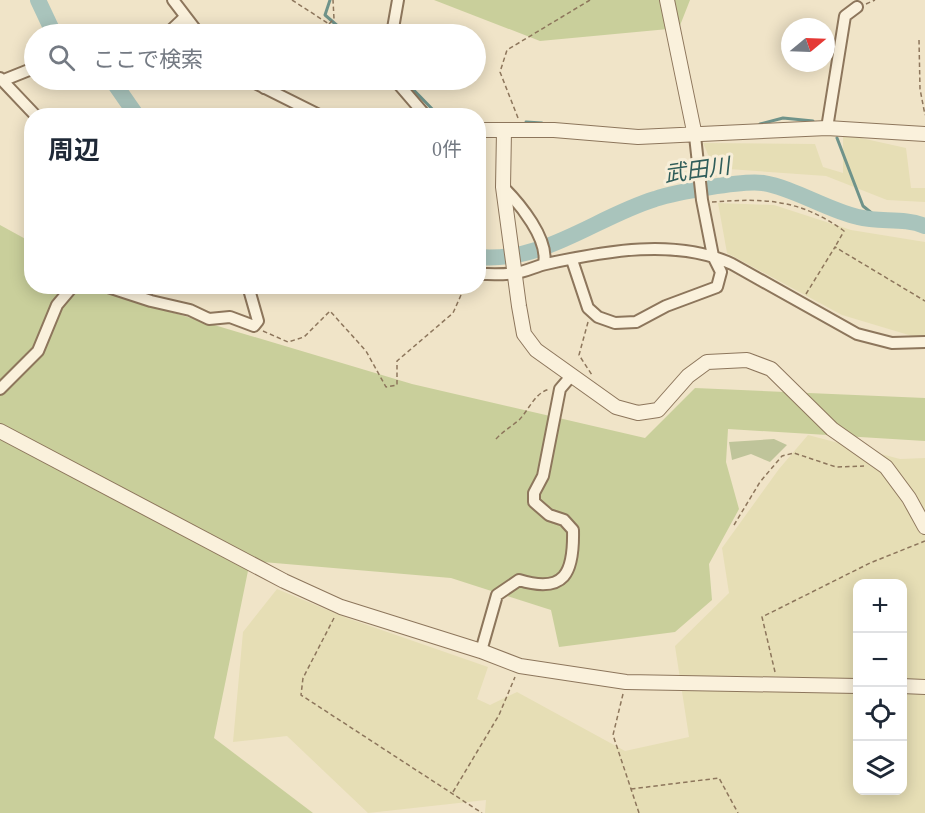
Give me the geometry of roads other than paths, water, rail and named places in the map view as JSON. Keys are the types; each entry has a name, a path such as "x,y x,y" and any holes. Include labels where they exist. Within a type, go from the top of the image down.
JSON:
{"street":[{"path":"172,0 191,24"},
{"path":"394,24 398,0"},
{"path":"572,260 592,313 605,320 630,323 666,306 714,290 719,284 721,272 713,256 702,201 697,173 695,136 667,0"},
{"path":"827,128 845,16 857,7"},
{"path":"178,24 185,17"},
{"path":"24,71 2,79 29,108"},
{"path":"268,90 305,108"},
{"path":"403,90 419,108"},
{"path":"486,130 522,128 620,136 695,136 827,128 925,134"},
{"path":"504,130 503,187 524,334 536,350 616,407 644,414 658,410 688,376 707,362 737,358 759,364 785,381 832,429 886,467 909,498 925,527"},
{"path":"503,187 524,208 545,259"},
{"path":"486,273 516,269 545,259 572,260 655,249 680,250 713,256 872,340 925,342"},
{"path":"0,389 38,351 57,305 66,294"},
{"path":"128,294 151,302 190,310 209,319 230,317 254,326 258,321 250,294"},
{"path":"481,651 497,595 519,580 540,587 561,580 570,568 574,555 573,531 564,520 549,515 534,502 534,493 543,476 560,389 573,375"},
{"path":"0,431 66,464 211,545 341,607 481,651 520,666 626,682 853,686"},
{"path":"907,686 925,687"}],"waterway":[{"name":"武田川","path":"38,0 49,24"},
{"path":"330,0 325,15 335,24"},
{"name":"武田川","path":"119,90 131,108"},
{"path":"414,90 431,108"},
{"path":"760,124 783,118 813,121"},
{"path":"526,122 542,123"},
{"path":"837,138 863,206 879,219"},
{"name":"武田川","path":"486,257 525,253 547,246 633,207 665,196 741,183 763,183 775,186 858,217 917,223 925,226"}]}
